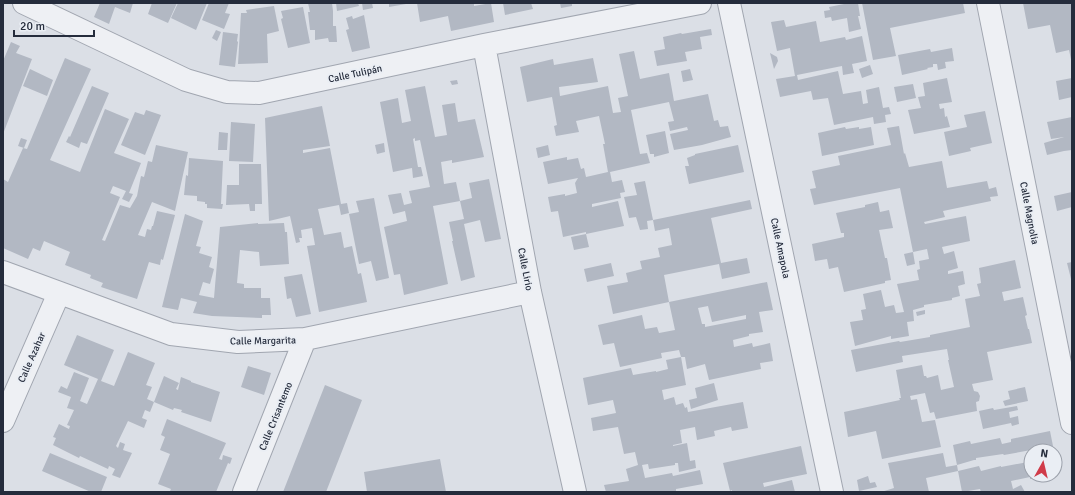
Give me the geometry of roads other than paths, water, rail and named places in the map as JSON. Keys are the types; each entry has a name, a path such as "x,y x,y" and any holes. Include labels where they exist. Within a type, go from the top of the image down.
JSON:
{"street":[{"name":"Calle Tulipán","path":"24,3 186,80 227,92 259,93 484,45 700,3"},
{"name":"Calle Amapola","path":"729,3 832,492"},
{"name":"Calle Magnolia","path":"988,3 1072,423"},
{"name":"Calle Lirio","path":"484,45 530,292 575,492"},
{"name":"Calle Margarita","path":"3,272 171,334 238,342 306,339 530,292"},
{"name":"Calle Azahar","path":"3,421 59,293"},
{"name":"Calle Crisantemo","path":"244,492 306,339"}]}
